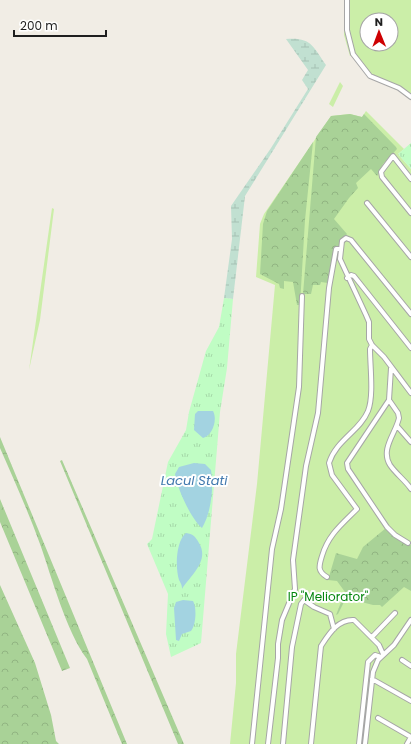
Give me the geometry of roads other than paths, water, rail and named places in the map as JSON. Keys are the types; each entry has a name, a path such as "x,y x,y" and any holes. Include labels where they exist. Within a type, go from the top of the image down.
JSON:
{"street":[{"path":"347,0 347,30 353,54 370,76 399,88 411,97"},
{"path":"411,179 393,156 381,172 382,177 411,213"},
{"path":"367,203 411,257"},
{"path":"411,314 351,240 346,238 342,241 340,259 347,278 369,322 369,339 372,345 384,357 411,393"},
{"path":"268,744 278,658 278,644 282,620 295,589 293,560 306,466 318,413 329,288 336,249 340,249"},
{"path":"347,278 351,275 354,276 411,348"},
{"path":"252,744 272,550 299,387 302,296"},
{"path":"327,577 320,572 319,567 325,543 335,530 357,509 332,475 329,463 338,444 364,418 368,411 370,400 370,349 372,345"},
{"path":"391,368 389,400 347,463 348,469 388,527 395,535 408,543"},
{"path":"389,400 398,413 397,426 388,447 389,464 411,489"},
{"path":"397,426 411,442"},
{"path":"284,744 292,647 301,604 304,600 314,607 330,614 334,629"},
{"path":"372,638 395,613"},
{"path":"311,744 321,646 334,629 339,623 345,620 354,620 379,645 382,656"},
{"path":"365,744 373,672 382,656 394,645 411,620"},
{"path":"359,744 368,662 375,655 382,656"},
{"path":"402,660 411,666"},
{"path":"372,679 411,701"},
{"path":"378,718 411,737 407,744"}],"water":[{"path":"198,411 213,411 215,419 211,431 206,437 203,438 194,430 195,414"},
{"name":"Lacul Stati","path":"194,463 205,464 211,470 212,485 210,508 202,528 193,518 185,503 175,474 179,467"},
{"path":"186,533 192,535 199,543 202,550 202,556 198,568 182,589 178,575 177,555 180,542"},
{"path":"183,600 193,601 195,616 193,628 191,631 182,634 179,641 176,640 174,608 176,602"}],"park label":[{"name":"IP \"Meliorator\"","path":"328,596"}]}
